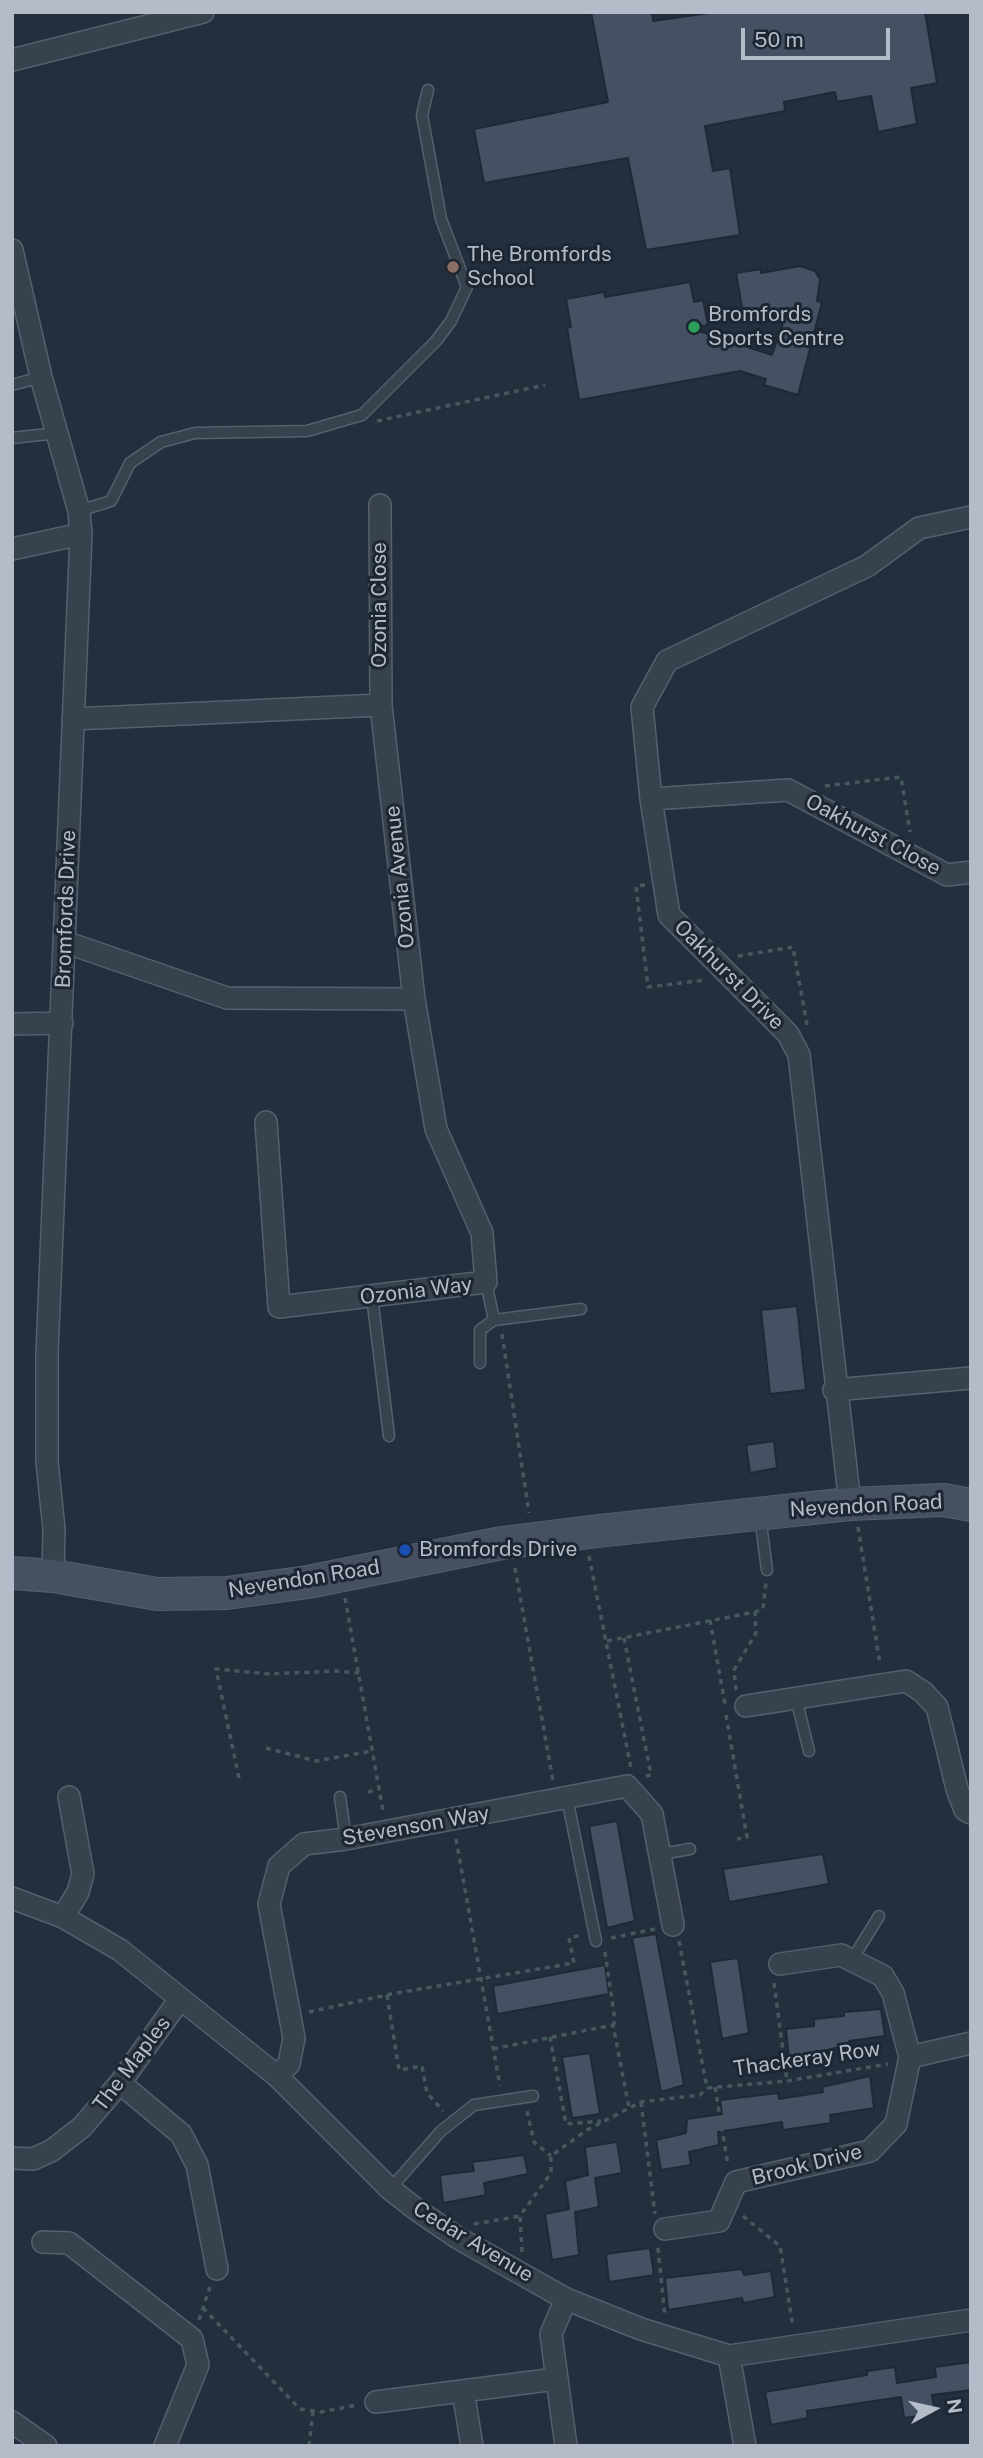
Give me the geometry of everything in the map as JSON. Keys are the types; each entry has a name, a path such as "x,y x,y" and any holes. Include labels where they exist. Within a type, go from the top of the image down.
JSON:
{"street":[{"path":"12,60 203,12"},
{"name":"Bromfords Drive","path":"12,250 41,377 79,510 81,534 47,1353 47,1462 54,1529 53,1576"},
{"name":"Ozonia Close","path":"380,505 381,705"},
{"name":"Oakhurst Drive","path":"852,1504 834,1390 799,1055 788,1034 669,915 651,799 642,707 667,661 867,566 919,528 971,517"},
{"path":"12,549 81,534"},
{"path":"73,719 381,705"},
{"name":"Ozonia Avenue","path":"381,705 414,999"},
{"name":"Oakhurst Close","path":"651,799 788,790 947,875 971,872"},
{"path":"65,942 227,998 414,999"},
{"name":"Ozonia Way","path":"266,1122 279,1307 486,1282 482,1233 436,1129 414,999"},
{"path":"12,1024 62,1023"},
{"path":"834,1390 971,1378"},
{"name":"Nevendon Road","path":"12,1573 53,1576 157,1594 227,1592 308,1582 521,1541 585,1533 852,1504 944,1500 971,1505"},
{"path":"746,1706 906,1681 923,1692 937,1707 957,1789 965,1810 971,1813"},
{"path":"630,1782 652,1814 673,1925"},
{"name":"Stevenson Way","path":"277,2076 289,2064 295,2038 269,1904 279,1866 304,1844 346,1839 562,1799 630,1782"},
{"path":"63,1917 78,1892 83,1874 69,1797"},
{"name":"Cedar Avenue","path":"12,1898 63,1917 120,1950 277,2076 390,2189 458,2238 566,2299 663,2336 729,2356 971,2320"},
{"name":"Brook Drive","path":"665,2230 719,2221 736,2182 870,2151 896,2124 910,2057 893,1993 883,1976 841,1955 780,1965"},
{"name":"The Maples","path":"12,2158 33,2159 51,2151 82,2127 120,2083 180,1999"},
{"path":"910,2057 971,2043"},
{"path":"120,2083 181,2134 197,2165 216,2269"},
{"path":"43,2242 69,2243 192,2339 198,2365 165,2446"},
{"path":"566,2299 551,2334 566,2446"},
{"path":"729,2356 745,2446"},
{"path":"376,2402 556,2379"},
{"path":"463,2391 472,2446"},
{"path":"12,2422 46,2446"}],"lane":[{"path":"79,510 111,501 130,463 161,442 195,433 307,431 362,415 436,341 450,321 467,287 441,219 422,115 428,90"},
{"path":"12,385 41,377"},
{"path":"12,438 57,433"},
{"path":"486,1282 497,1321"},
{"path":"372,1296 389,1436"},
{"path":"480,1363 480,1330 497,1321 581,1309"},
{"path":"759,1513 767,1570"},
{"path":"796,1698 809,1751"},
{"path":"340,1797 346,1839"},
{"path":"562,1799 595,1937"},
{"path":"661,1854 690,1849"},
{"path":"852,1960 879,1916"},
{"path":"390,2189 453,2121 474,2105 529,2096"}],"path":[{"path":"362,415 379,422 545,386"},
{"path":"788,790 901,777 914,857"},
{"path":"664,882 636,886 648,987 718,979 721,967 793,947 807,1026"},
{"path":"497,1321 521,1541 562,1799"},
{"path":"852,1504 883,1684"},
{"path":"585,1533 607,1641 630,1782 652,1775 624,1638"},
{"path":"607,1641 763,1609 767,1570"},
{"path":"344,1589 383,1814 375,1824 377,1833"},
{"path":"746,1706 734,1687 734,1670 756,1633 755,1612"},
{"path":"710,1620 747,1837 737,1839"},
{"path":"239,1778 216,1669 269,1674 335,1671 359,1674"},
{"path":"722,1691 734,1687"},
{"path":"266,1748 316,1761 372,1751"},
{"path":"368,1792 379,1789"},
{"path":"453,1819 502,2100"},
{"path":"629,2108 612,2025 615,2021 603,1940 673,1925"},
{"name":"Thackeray Row","path":"673,1925 678,1936 708,2088"},
{"path":"290,2016 387,1995 574,1963 569,1938 595,1937"},
{"path":"780,1965 773,1987 788,2081"},
{"path":"387,1995 399,2070 422,2066 427,2093 453,2121"},
{"path":"493,2049 612,2025"},
{"path":"550,2037 566,2124 605,2120"},
{"name":"Thackeray Row","path":"551,2156 605,2120 641,2102 700,2095 708,2088 715,2087 788,2081 910,2057"},
{"path":"715,2087 729,2170 736,2182"},
{"path":"516,2269 522,2253 520,2216 551,2173 551,2156 534,2142 529,2096"},
{"path":"641,2102 656,2220 665,2230 656,2253 666,2323 663,2336"},
{"path":"727,2203 780,2246 796,2346"},
{"path":"458,2238 468,2225 520,2216"},
{"path":"192,2339 216,2269"},
{"path":"203,2308 300,2409 313,2411 376,2402"},
{"path":"309,2446 313,2411"}],"building":[{"path":"591,12 652,12 653,21 716,12 925,12 937,83 911,88 917,124 878,132 871,96 837,102 835,92 784,102 785,111 705,126 713,171 730,168 740,235 646,250 628,158 484,183 474,129 608,102"},
{"path":"800,266 815,271 820,279 817,301 822,302 798,395 764,385 766,379 740,371 579,400 567,328 571,327 566,299 604,292 605,297 690,282 694,302 703,300 708,325 690,328 772,355 787,311 744,319 736,273 761,269 761,273"},
{"path":"797,1306 806,1390 770,1394 761,1310"},
{"path":"774,1441 777,1468 750,1473 746,1445"},
{"path":"617,1821 635,1921 607,1928 589,1826"},
{"path":"823,1854 829,1884 729,1902 723,1869"},
{"path":"656,1934 684,2085 661,2092 632,1938"},
{"path":"738,1958 749,2033 722,2039 710,1962"},
{"path":"605,1965 609,1994 497,2014 493,1986"},
{"path":"881,2009 885,2036 849,2041 849,2045 789,2059 786,2029 814,2026 814,2019 844,2016 844,2012"},
{"path":"590,2053 600,2114 572,2118 562,2057"},
{"path":"870,2076 874,2108 830,2115 831,2123 783,2130 782,2122 718,2132 719,2145 689,2152 691,2165 661,2170 656,2140 686,2133 687,2119 722,2114 720,2100 778,2093 779,2099 823,2092 822,2087"},
{"path":"617,2142 622,2173 595,2178 599,2207 575,2212 579,2255 552,2260 545,2214 569,2209 565,2181 588,2175 585,2147"},
{"path":"524,2155 528,2174 484,2183 486,2195 443,2203 440,2175 474,2171 472,2162"},
{"path":"650,2248 654,2275 609,2282 606,2254"},
{"path":"742,2269 744,2275 771,2271 775,2297 743,2303 742,2298 668,2310 665,2278"},
{"path":"971,2362 971,2390 932,2395 935,2414 904,2418 901,2397 807,2411 808,2418 771,2425 765,2392 867,2375 867,2371 895,2367 897,2383 936,2377 935,2367"}],"place":[{"name":"The Bromfords School","path":"453,267"},
{"name":"Bromfords Sports Centre","path":"694,327"},
{"name":"Bromfords Drive","path":"405,1550"}]}
